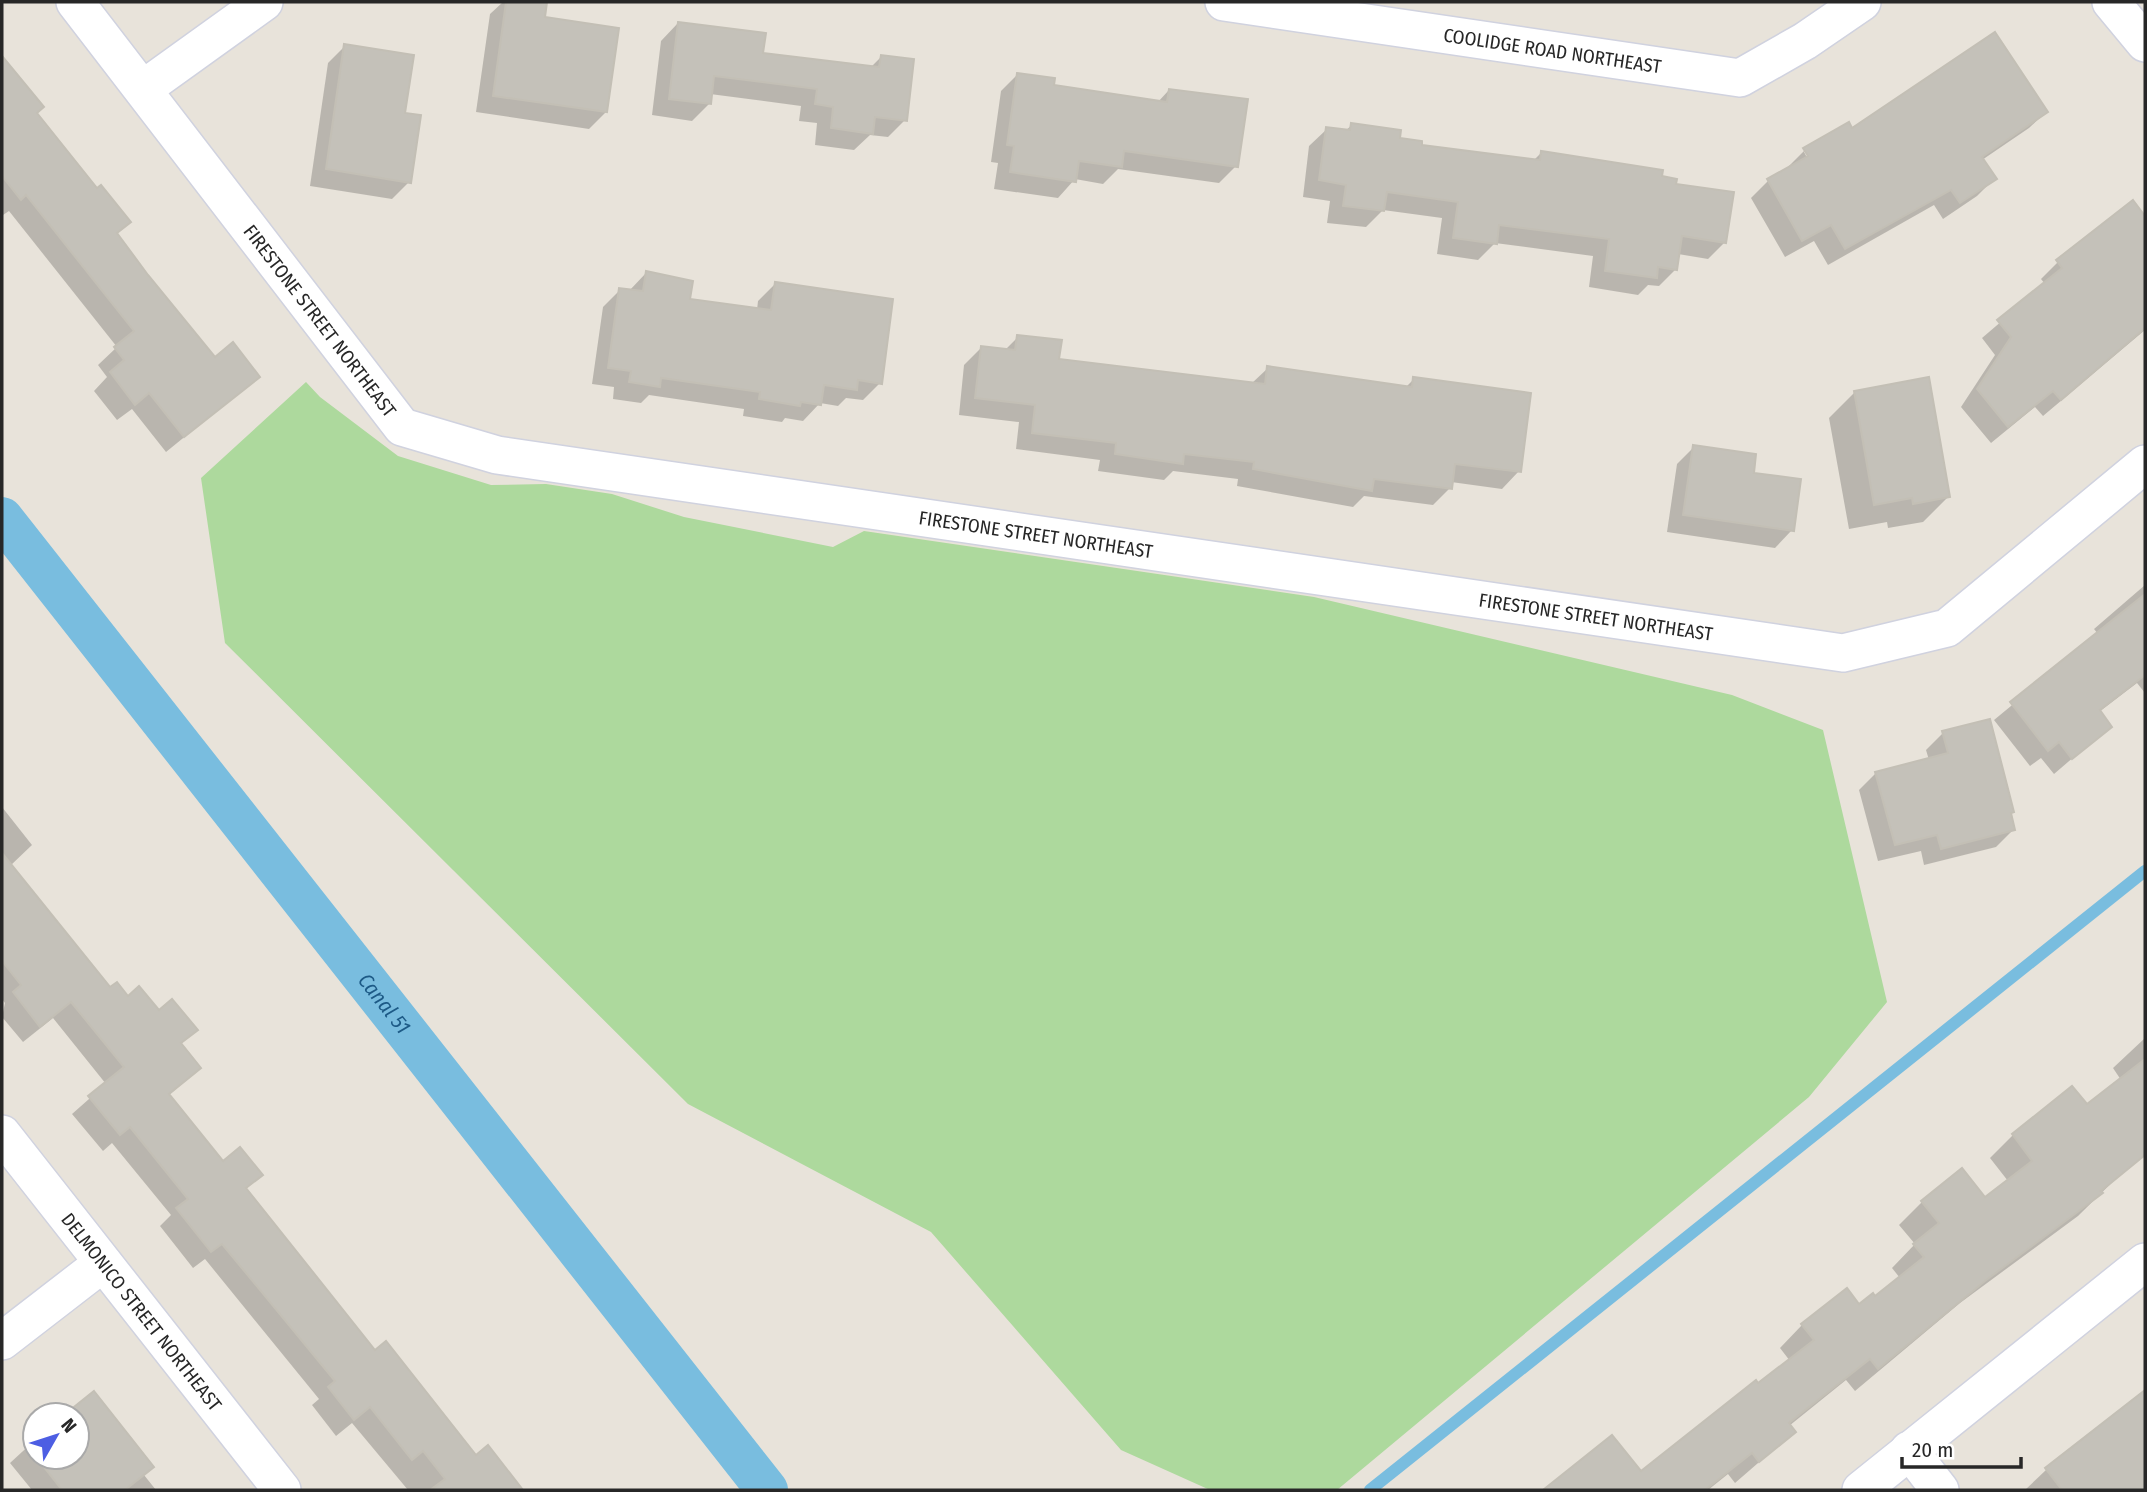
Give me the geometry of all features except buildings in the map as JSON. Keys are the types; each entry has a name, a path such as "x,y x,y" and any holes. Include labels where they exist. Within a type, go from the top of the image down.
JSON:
{"street":[{"name":"FIRESTONE STREET NORTHEAST","path":"75,2 402,427 498,455 1843,653 1947,628 2145,464"},
{"path":"143,89 264,2"},
{"name":"COOLIDGE ROAD NORTHEAST","path":"1224,2 1740,78 1805,41 1862,2"},
{"path":"2111,2 2145,43"},
{"name":"DELMONICO STREET NORTHEAST","path":"2,1134 282,1490"},
{"path":"1861,1490 2145,1262"},
{"path":"2,1341 103,1263"},
{"path":"1909,1450 1940,1490"}],"green space":[{"path":"306,382 320,397 398,456 491,485 546,484 612,494 684,517 833,547 864,531 1314,597 1732,695 1823,730 1887,1002 1809,1097 1337,1490 1210,1490 1121,1450 931,1232 688,1104 225,643 201,478"}],"waterway":[{"name":"Canal 51","path":"2,518 767,1490"},
{"path":"1370,1490 2145,871"}]}
